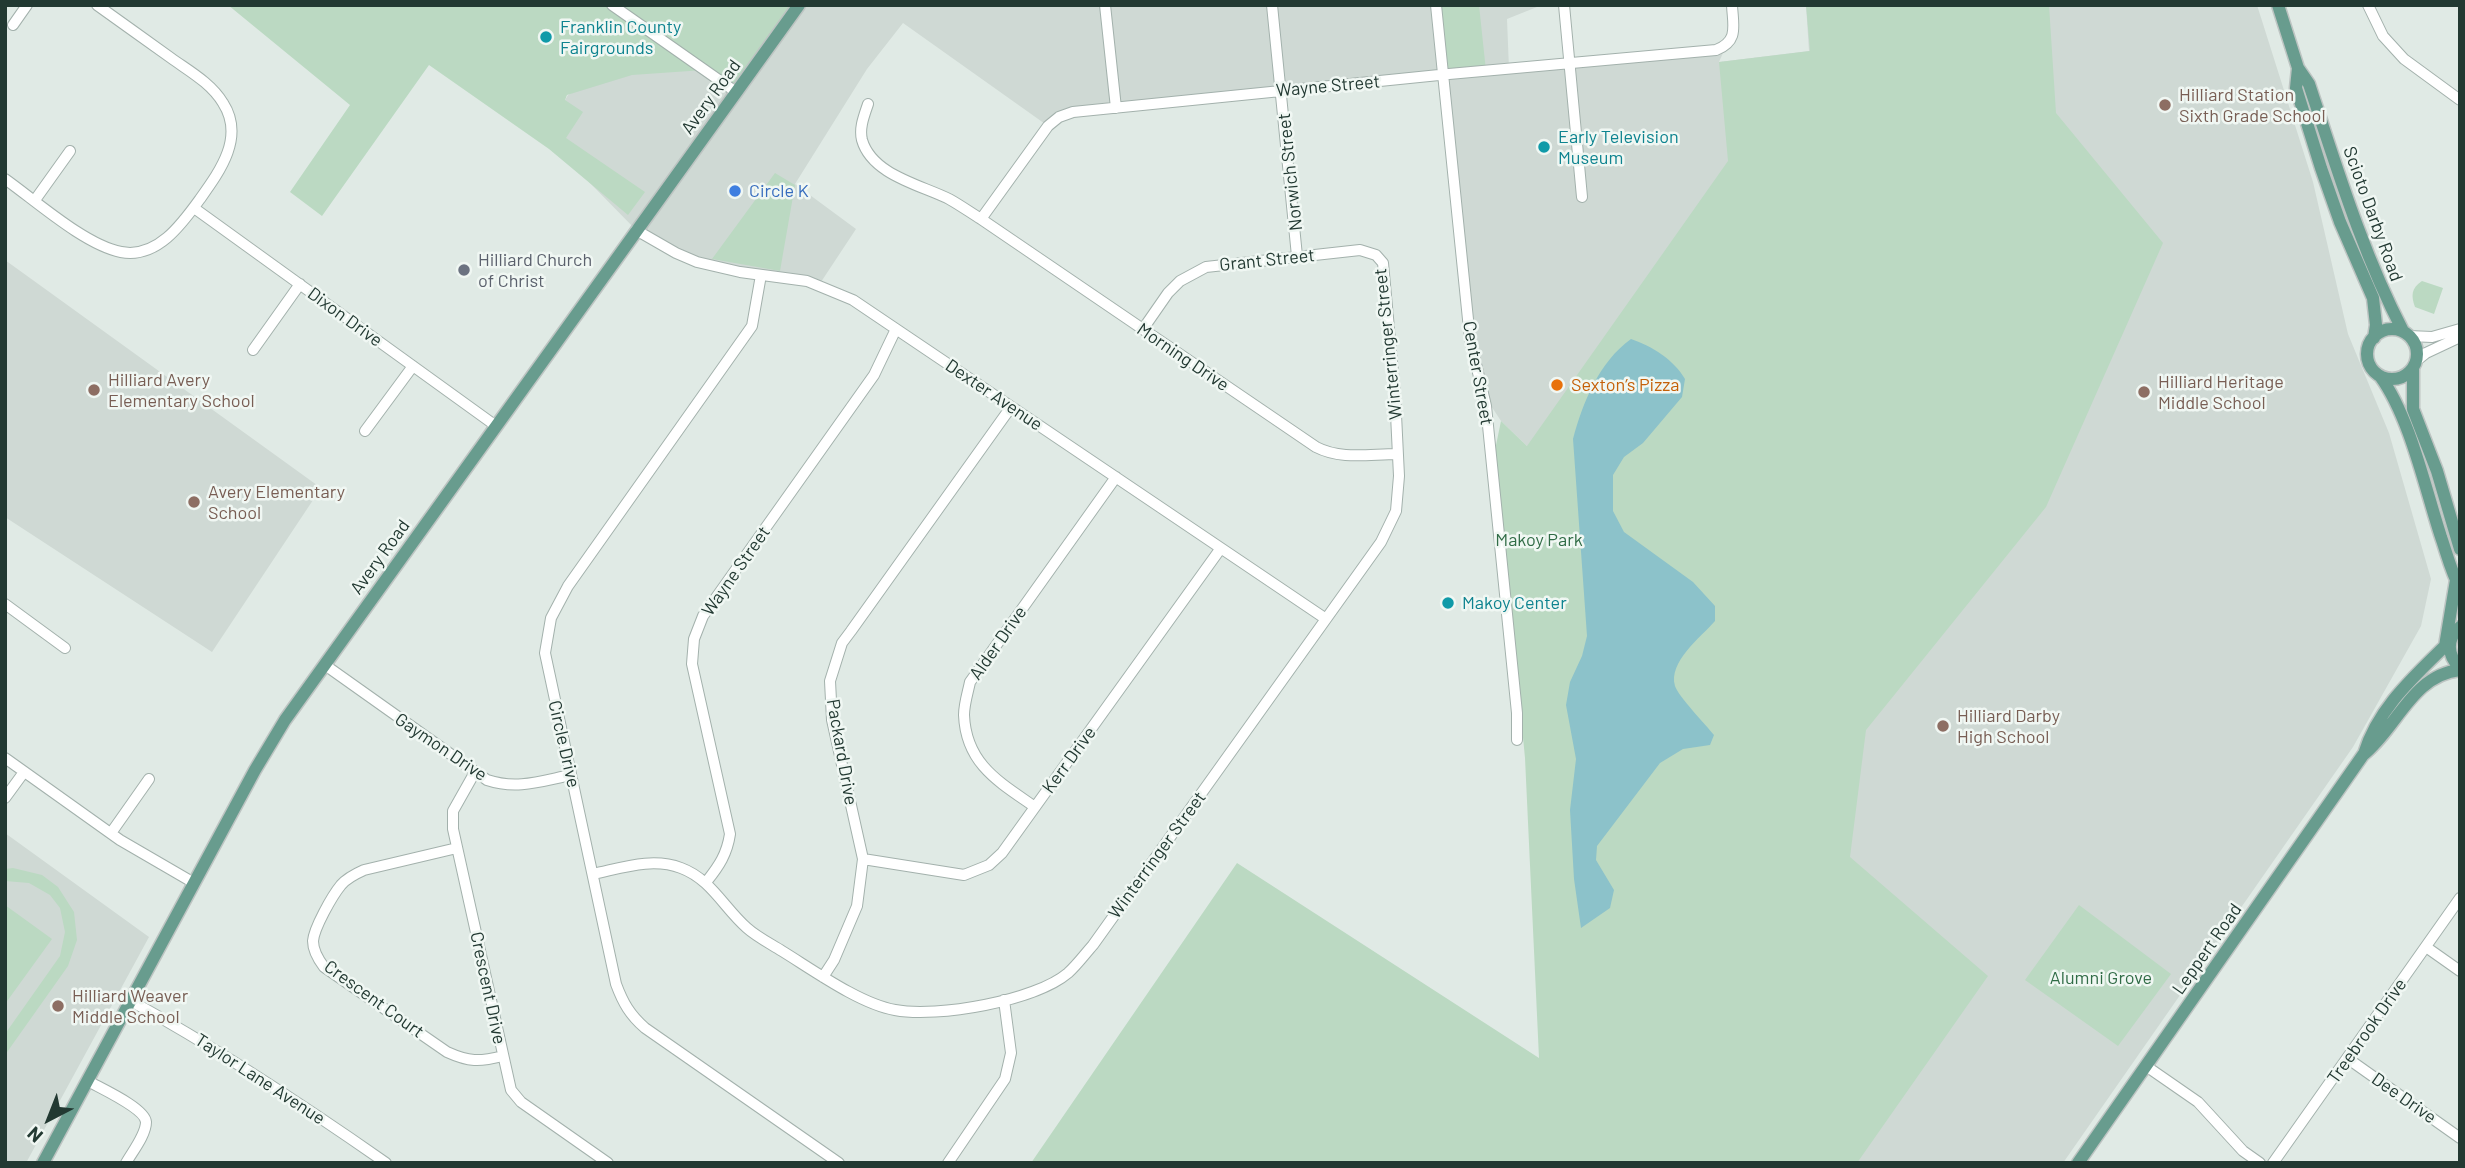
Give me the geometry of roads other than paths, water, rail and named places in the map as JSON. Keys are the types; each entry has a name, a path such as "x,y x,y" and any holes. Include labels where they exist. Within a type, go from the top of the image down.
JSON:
{"main road":[{"name":"Avery Road","path":"43,1163 268,749 325,665 799,5"},
{"name":"Scioto Darby Road","path":"2278,5 2298,68 2309,84 2362,245 2406,333"},
{"name":"Scioto Darby Road","path":"2298,68 2296,88 2321,168 2340,222 2373,298 2376,325 2374,338"},
{"path":"2460,549 2437,471 2413,410 2417,350 2406,333 2386,330 2374,338 2368,347 2367,355 2369,364 2396,402 2458,584 2450,653 2460,669"},
{"path":"2380,376 2396,379 2404,377 2415,365"},
{"path":"2453,636 2460,616"},
{"name":"Leppert Road","path":"2363,755 2369,736 2391,701 2453,636"},
{"name":"Leppert Road","path":"2078,1163 2363,755 2378,743 2402,709 2424,685 2442,673 2460,669"}],"street":[{"path":"13,25 27,5"},
{"path":"5,179 90,240 140,258 181,225 219,173 228,154 232,125 224,104 204,82 97,5"},
{"path":"612,5 736,92"},
{"path":"1105,5 1116,108"},
{"name":"Norwich Street","path":"1272,5 1297,256"},
{"name":"Center Street","path":"1436,5 1470,339 1486,406 1517,713 1517,740"},
{"path":"1564,5 1582,197"},
{"name":"Wayne Street","path":"981,219 1048,126 1059,117 1073,112 1716,50 1726,46 1733,34 1732,5"},
{"path":"2368,5 2383,36 2404,59 2460,100"},
{"name":"Morning Drive","path":"868,104 861,128 863,141 868,153 886,170 951,200 981,219 1322,450 1343,456 1397,454"},
{"path":"35,200 70,151"},
{"name":"Dixon Drive","path":"194,208 496,426"},
{"name":"Dexter Avenue","path":"636,230 696,261 761,275 807,281 853,300 1326,619"},
{"name":"Grant Street","path":"1143,330 1168,293 1180,281 1206,267 1360,250 1376,255"},
{"name":"Winterringer Street","path":"707,881 721,903 748,929 864,1000 894,1010 935,1011 1004,1000 1038,991 1068,973 1093,945 1381,542 1396,511 1399,476 1385,274 1383,263 1376,255"},
{"name":"Circle Drive","path":"761,275 752,326 568,586 551,618 545,653 622,1002 645,1028 839,1163"},
{"path":"253,350 300,284"},
{"name":"Wayne Street","path":"707,881 728,850 730,834 692,664 694,639 703,615 874,375 896,329"},
{"path":"2406,333 2432,337 2460,329"},
{"path":"2415,365 2426,353 2460,337"},
{"path":"365,431 413,366"},
{"name":"Packard Drive","path":"823,977 834,960 857,906 863,859 832,720 830,681 842,643 1011,407"},
{"name":"Alder Drive","path":"1035,807 989,774 969,746 964,713 970,682 1116,477"},
{"name":"Kerr Drive","path":"863,859 964,875 989,865 996,859 1221,548"},
{"path":"5,604 65,648"},
{"name":"Gaymon Drive","path":"325,665 487,780 505,786 523,785 571,775"},
{"path":"5,758 111,833 194,883"},
{"path":"5,798 24,772"},
{"name":"Crescent Drive","path":"475,772 453,811 457,848 511,1090 521,1102 608,1163"},
{"path":"111,833 149,779"},
{"name":"Crescent Court","path":"457,848 364,870 351,876 340,886 316,929 313,942 316,956 324,967 447,1052 463,1060 482,1061 503,1056"},
{"path":"593,874 647,863 684,869 707,881"},
{"name":"Treebrook Drive","path":"2273,1163 2460,898"},
{"path":"2426,947 2460,971"},
{"path":"948,1163 1005,1079 1011,1053 1004,1000"},
{"name":"Taylor Lane Avenue","path":"131,1001 194,1035 285,1093 386,1163"},
{"name":"Dee Drive","path":"2347,1058 2460,1138"},
{"path":"2146,1066 2198,1102 2243,1151 2260,1163"},
{"path":"88,1082 144,1115 146,1123 143,1132 126,1163"}],"water":[{"path":"1631,339 1662,354 1685,379 1682,397 1643,443 1624,457 1613,475 1613,511 1624,532 1693,582 1715,606 1715,621 1687,650 1676,668 1674,677 1675,686 1681,696 1714,735 1710,745 1683,749 1660,763 1597,846 1596,860 1614,890 1610,908 1581,928 1574,879 1570,810 1576,759 1566,705 1570,682 1582,656 1587,636 1573,439 1582,411 1601,371"}],"place":[{"name":"Franklin County Fairgrounds","path":"546,37"},
{"name":"Hilliard Station Sixth Grade School","path":"2165,105"},
{"name":"Early Television Museum","path":"1544,147"},
{"name":"Circle K","path":"735,191"},
{"name":"Hilliard Church of Christ","path":"464,270"},
{"name":"Sexton’s Pizza","path":"1557,385"},
{"name":"Hilliard Avery Elementary School","path":"94,390"},
{"name":"Hilliard Heritage Middle School","path":"2144,392"},
{"name":"Avery Elementary School","path":"194,502"},
{"name":"Makoy Center","path":"1448,603"},
{"name":"Hilliard Darby High School","path":"1943,726"},
{"name":"Hilliard Weaver Middle School","path":"58,1006"}],"park label":[{"name":"Makoy Park","path":"1539,540"},
{"name":"Alumni Grove","path":"2101,978"}]}
